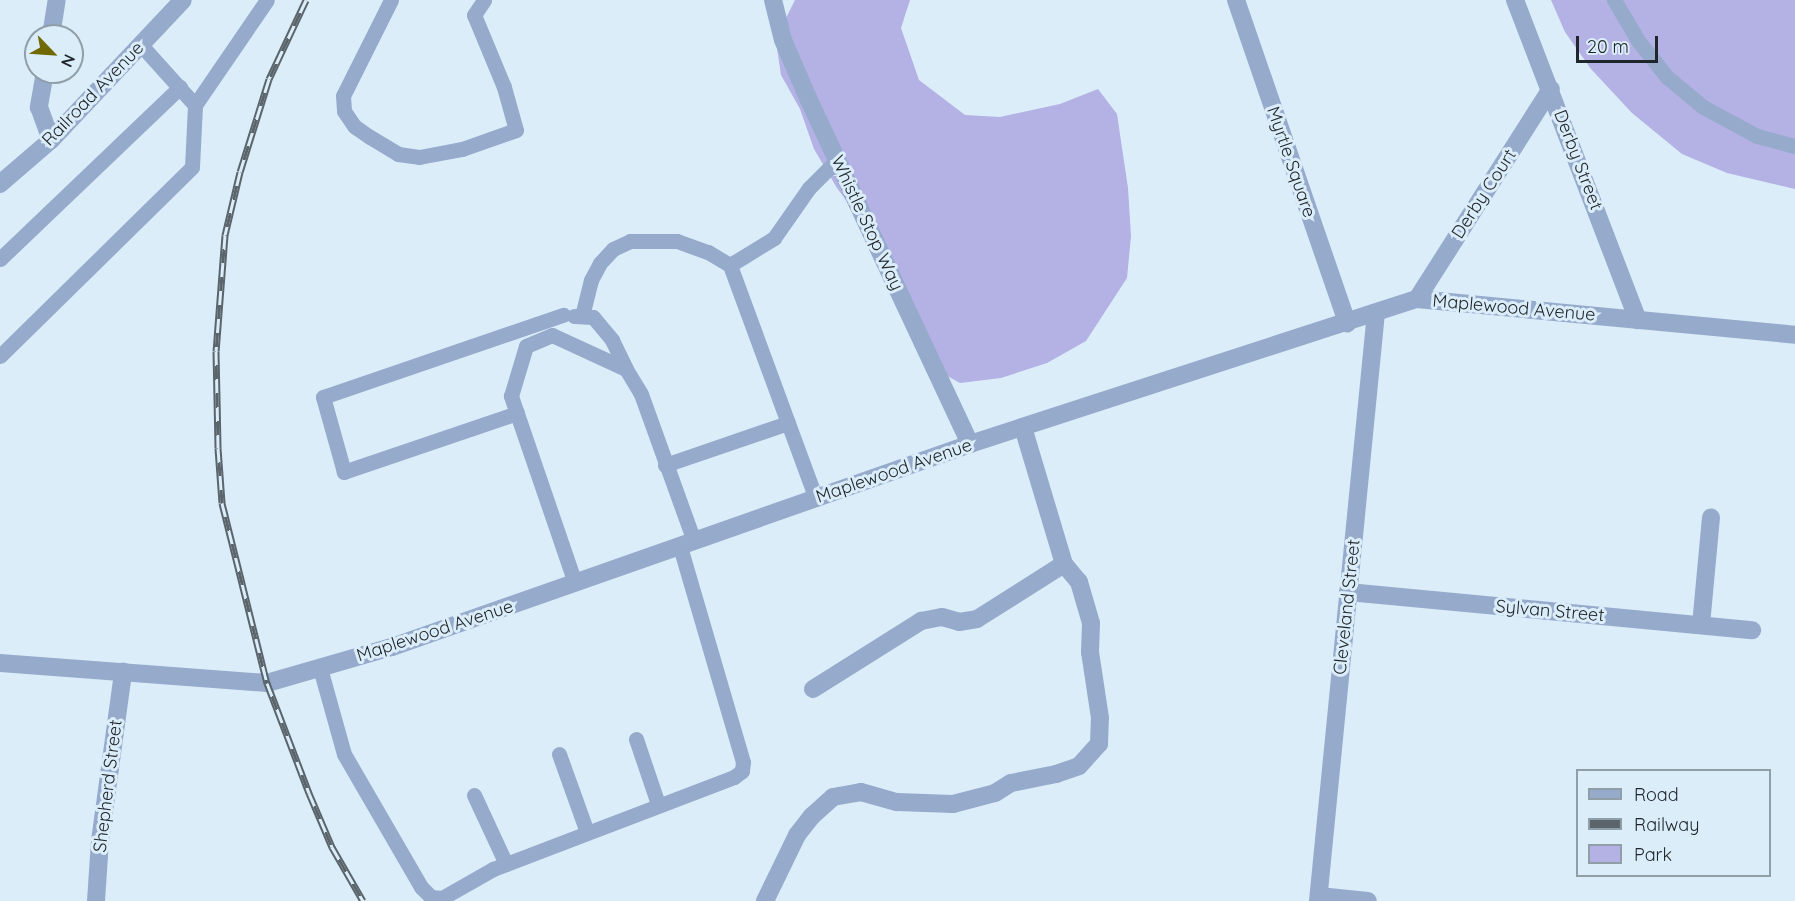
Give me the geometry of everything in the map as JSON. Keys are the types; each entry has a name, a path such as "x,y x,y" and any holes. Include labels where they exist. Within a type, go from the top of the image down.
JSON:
{"street":[{"path":"53,24 57,0"},
{"name":"Railroad Avenue","path":"0,184 51,140 183,0"},
{"name":"Whistle Stop Way","path":"773,0 783,40 970,444"},
{"name":"Myrtle Square","path":"1236,0 1347,323"},
{"name":"Derby Street","path":"1515,0 1638,320"},
{"path":"43,84 39,107 51,140"},
{"name":"Derby Court","path":"1417,299 1551,89"},
{"name":"Maplewood Avenue","path":"0,663 267,682 392,647 970,444 1417,299 1795,335"},
{"name":"Cleveland Street","path":"1318,899 1376,313"},
{"path":"765,901 797,835 812,816 833,797 861,792 897,802 953,804 995,794 1011,783 1056,774 1079,765 1099,744 1100,718 1090,652 1091,623 1079,582 1064,564 1023,427"},
{"path":"1701,625 1711,517"},
{"path":"813,689 921,621 942,617 959,622 977,619 1064,564"},
{"name":"Sylvan Street","path":"1348,592 1752,630"},
{"name":"Shepherd Street","path":"96,901 100,841 123,672"},
{"path":"1318,899 1368,901"}],"lane":[{"path":"0,356 192,167 195,105 267,0"},
{"path":"391,0 343,96 344,111 354,126 370,137 398,154 419,157 462,149 516,130 504,87 474,15 484,0"},
{"path":"1615,0 1639,42 1667,77 1703,107 1757,136 1795,146"},
{"path":"141,45 195,105"},
{"path":"0,259 180,87"},
{"path":"730,265 774,238 808,188 838,159"},
{"path":"582,316 591,280 600,263 613,249 630,241 676,241 708,252 730,265 816,499"},
{"path":"563,315 552,335 526,346 511,396 575,583"},
{"path":"320,668 344,754 421,887 431,897 442,898 506,864 658,804 734,777 742,771 743,762 665,465 641,394 612,340 593,317 563,315 323,397 344,472 517,413"},
{"path":"552,335 626,369"},
{"path":"665,465 788,423"},
{"path":"636,739 658,804"},
{"path":"559,754 587,832"},
{"path":"474,795 506,864"}],"green space":[{"path":"795,0 910,0 901,28 919,80 965,115 1000,117 1060,104 1098,89 1117,114 1128,188 1131,236 1127,278 1086,341 1047,363 1001,378 960,383 929,366 887,256 837,188 814,149 800,109 781,75 777,48 784,22"},
{"path":"1551,0 1795,0 1795,189 1727,173 1682,154 1632,113 1591,69 1565,32"}],"railway":[{"path":"306,0 269,79 240,172 225,235 216,351 218,448 222,503 267,683 332,847 363,901"}]}
